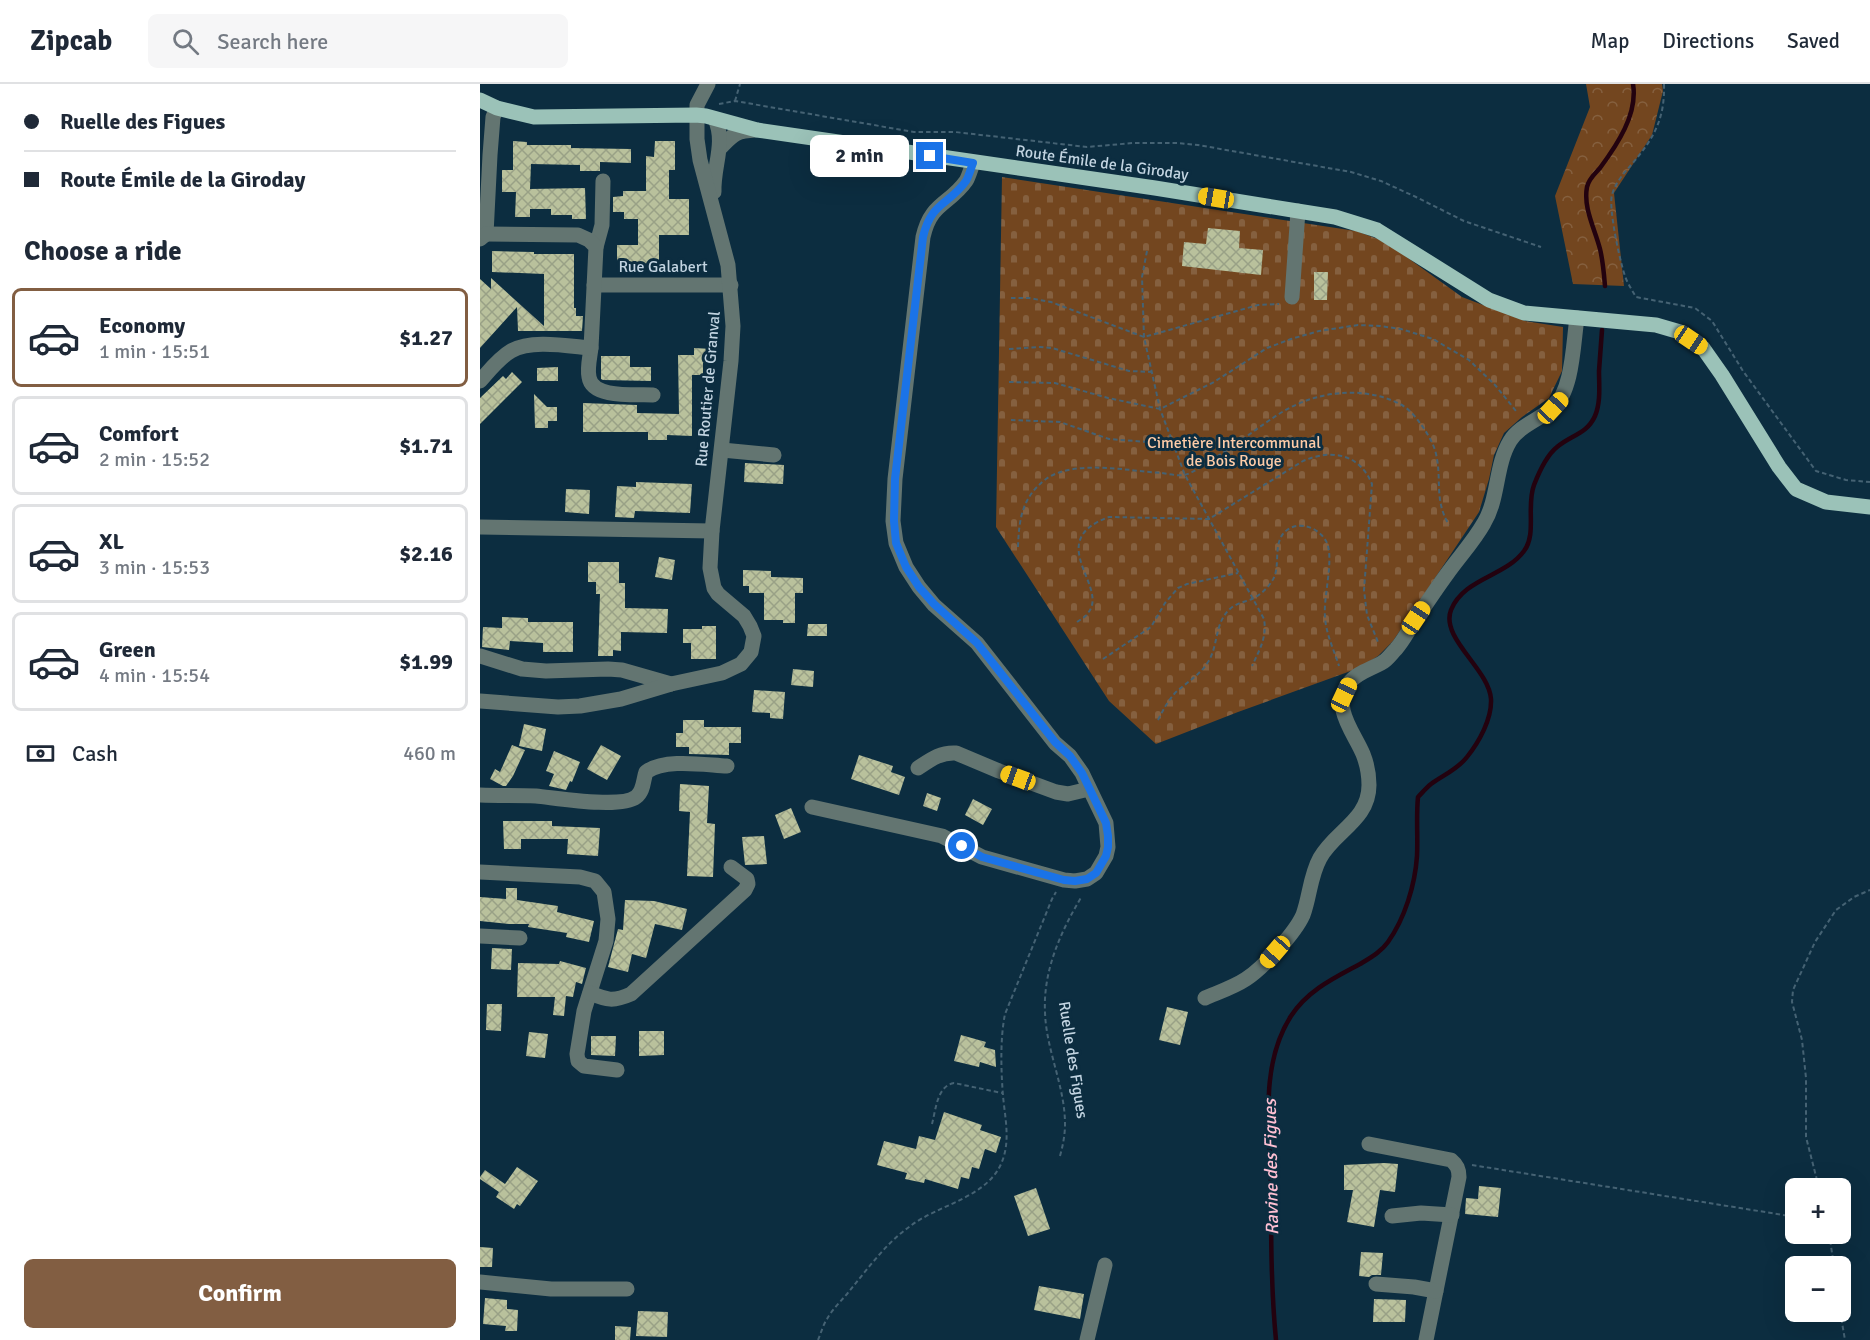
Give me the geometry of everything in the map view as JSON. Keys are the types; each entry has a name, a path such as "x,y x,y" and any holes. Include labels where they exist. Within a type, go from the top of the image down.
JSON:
{"main road":[{"name":"Route Émile de la Giroday","path":"480,100 498,108 534,117 706,117 757,130 1155,188 1335,217 1377,230 1489,300 1524,313 1656,325 1680,332 1703,348 1779,468 1796,489 1826,502 1870,507"}],"street":[{"path":"706,117 697,105 708,84"},
{"path":"483,236 485,158 498,108"},
{"name":"Rue Routier de Granval","path":"706,117 719,129 720,148 713,182 716,216"},
{"name":"Rue Routier de Granval","path":"480,701 558,707 621,699 671,684 722,673 741,664 751,652 754,636 750,626 744,616 718,594 714,588 710,568 733,326 731,285 726,255 700,160 706,117"},
{"path":"720,148 734,133 742,130 757,130"},
{"path":"812,807 942,836 982,857 1064,880 1087,879 1096,873 1106,856 1108,836 1106,823 1077,765 1055,742 977,643 934,604 919,587 906,567 896,543 895,479 923,237 932,213 967,180 973,163"},
{"name":"Rue Galabert","path":"603,181 602,225 596,248 588,375 590,383 595,388 608,393 653,395"},
{"path":"1292,297 1298,211"},
{"name":"Rue Galabert","path":"483,236 578,236 589,240 596,248"},
{"name":"Rue Galabert","path":"594,285 731,285"},
{"path":"1205,998 1246,979 1267,961 1302,917 1320,858 1332,842 1361,814 1369,788 1368,773 1362,754 1346,723 1342,707 1349,683 1362,672 1385,661 1397,648 1449,570 1484,524 1494,500 1503,459 1510,441 1553,408 1562,398 1567,384 1577,318"},
{"path":"480,381 505,355 518,347 535,345 591,348"},
{"path":"722,450 774,455"},
{"path":"480,527 712,531"},
{"path":"480,656 522,669 622,670 671,684"},
{"path":"918,768 937,755 949,752 1056,792 1068,794 1089,789"},
{"path":"480,795 625,802 638,796 646,772 652,768 670,764 727,766"},
{"path":"590,993 617,1000 631,994 745,890 748,884 747,879 730,867"},
{"path":"480,872 580,877 595,881 604,892 608,919 606,941 584,1011 577,1054 578,1061 584,1066 617,1070"},
{"path":"480,936 519,938"},
{"path":"1370,1144 1443,1158 1456,1164 1459,1177 1426,1340"},
{"path":"1392,1216 1421,1213 1452,1215"},
{"path":"1087,1340 1105,1265"},
{"path":"480,1282 551,1289 627,1289"},
{"path":"1376,1284 1414,1287 1436,1292"}],"path":[{"path":"735,101 740,84"},
{"path":"1664,84 1665,100 1658,128 1649,144 1619,179 1611,195 1610,212 1626,280 1636,297 1695,308 1712,321 1743,371 1816,471 1846,480 1870,482"},
{"path":"706,117 717,105 735,101 914,132 955,132 1087,147 1133,143 1198,145 1352,172 1381,181 1464,221 1541,247"},
{"path":"1147,252 1142,277 1144,337 1160,409 1185,475 1264,619 1265,639 1252,666"},
{"path":"1011,298 1051,302 1144,337 1258,305 1285,303 1292,297"},
{"path":"1009,382 1055,383 1108,398 1160,409 1214,382 1268,348 1319,331 1358,325 1401,329 1433,339 1469,360 1495,385 1516,411"},
{"path":"1010,349 1052,348 1130,371 1152,372"},
{"path":"1018,547 1019,518 1030,494 1045,480 1060,471 1079,468 1185,475 1228,450 1281,412 1312,398 1349,391 1377,394 1402,405 1426,431 1435,450 1440,503 1449,525"},
{"path":"1011,420 1060,422 1109,439 1172,441"},
{"path":"1077,622 1088,613 1092,606 1092,591 1081,566 1079,545 1088,527 1115,517 1209,519 1302,461 1317,454 1333,454 1346,457 1359,465 1372,484 1364,590 1367,615 1378,642"},
{"path":"1158,720 1166,704 1207,664 1212,655 1218,627 1230,609 1236,604 1253,598 1273,581 1277,572 1281,536 1294,526 1313,528 1326,541 1329,553 1325,620 1339,666"},
{"path":"1103,659 1152,627 1165,603 1178,588 1239,573"},
{"name":"Ruelle des Figues","path":"1060,1156 1065,1111 1044,1013 1045,990 1052,960 1069,918 1096,873"},
{"path":"818,1340 826,1319 888,1246 909,1227 933,1212 974,1193 991,1180 998,1171 1004,1158 1007,1129 1003,1093 1002,1036 1005,1014 1052,899 1064,880"},
{"path":"1816,1178 1806,1137 1806,1078 1802,1040 1792,1002 1793,990 1815,942 1836,910 1854,897 1870,890"},
{"path":"932,1124 942,1089 947,1084 954,1083 1003,1093"},
{"path":"1456,1164 1785,1215"},
{"path":"1842,1322 1845,1340"}],"green space":[{"path":"1586,84 1662,84 1663,91 1652,135 1614,193 1624,286 1573,284 1555,196 1590,107"},
{"name":"Cimetière Intercommunal de Bois Rouge","path":"1002,177 1356,231 1378,239 1401,253 1462,297 1525,321 1563,327 1562,371 1549,398 1504,433 1494,455 1479,512 1393,641 1378,656 1359,668 1156,744 1109,701 996,527"}],"building":[{"path":"513,141 527,142 527,145 571,145 571,148 631,149 631,163 600,162 600,171 580,171 580,165 531,164 530,189 585,188 586,219 572,219 572,215 551,215 551,209 530,209 530,217 515,217 516,192 502,192 502,170 513,170"},
{"path":"655,141 675,141 675,170 669,170 669,199 689,199 689,235 659,235 659,263 617,264 617,245 638,245 638,219 624,219 624,212 613,212 613,197 623,196 623,191 646,191 646,156 654,157"},
{"path":"1208,228 1240,231 1239,248 1263,250 1261,275 1182,266 1184,242 1206,244"},
{"path":"492,251 574,254 574,308 576,308 576,316 583,316 582,331 518,331 517,307 480,348 480,279 491,289 491,278 544,326 544,274 492,272"},
{"path":"1314,272 1328,272 1327,300 1314,300"},
{"path":"694,348 712,349 712,363 703,363 703,375 692,375 692,436 667,435 667,440 648,440 648,432 583,432 583,403 637,405 637,413 679,414 678,355 694,355"},
{"path":"601,356 630,356 630,367 651,367 651,381 601,379"},
{"path":"558,367 558,381 537,381 537,368"},
{"path":"512,372 522,382 480,424 480,398 503,376 506,379"},
{"path":"534,394 547,407 557,407 557,421 548,421 548,428 535,428"},
{"path":"745,463 784,465 783,484 744,482"},
{"path":"636,482 692,484 690,513 635,511 634,518 615,517 617,486 636,487"},
{"path":"566,489 590,490 589,514 565,512"},
{"path":"659,557 675,560 672,580 655,577"},
{"path":"588,562 619,562 619,583 625,583 625,608 668,609 667,633 621,632 621,651 613,650 613,656 598,656 600,594 596,594 596,582 588,582"},
{"path":"743,570 771,571 771,577 803,578 803,593 795,593 795,623 783,623 783,620 764,620 764,593 749,593 749,586 743,586"},
{"path":"502,617 528,618 528,622 573,622 573,652 543,652 543,643 510,641 509,650 482,647 483,627 502,628"},
{"path":"808,624 827,624 827,636 807,636"},
{"path":"702,626 716,626 716,659 691,659 691,643 683,643 683,629 702,629"},
{"path":"793,669 814,671 813,687 791,685"},
{"path":"754,690 785,692 783,719 770,718 770,713 752,712"},
{"path":"683,720 704,720 704,727 741,727 741,743 729,743 729,755 689,754 689,747 676,747 676,733 683,733"},
{"path":"524,724 546,729 542,751 519,746"},
{"path":"512,745 525,750 513,776 506,786 503,786 490,779 495,769 500,772"},
{"path":"601,745 621,756 607,780 587,769"},
{"path":"554,751 580,762 566,790 549,786 554,774 546,771"},
{"path":"859,755 893,766 891,772 905,777 899,795 851,779"},
{"path":"680,784 709,786 707,823 715,824 713,877 687,876 690,812 679,811"},
{"path":"927,793 941,798 937,811 923,806"},
{"path":"973,799 992,809 983,825 965,815"},
{"path":"791,808 801,832 784,839 775,815"},
{"path":"503,821 552,821 552,826 600,828 598,856 567,854 568,839 521,839 521,849 504,849"},
{"path":"764,836 767,864 745,865 742,837"},
{"path":"506,888 517,888 517,900 558,906 557,912 594,921 589,942 566,937 567,933 528,927 529,924 480,921 480,897 506,899"},
{"path":"625,900 654,901 687,909 682,930 655,924 646,958 632,954 628,972 608,967 618,929 623,930"},
{"path":"492,948 512,949 511,970 491,969"},
{"path":"560,961 586,968 582,984 576,982 573,997 566,996 564,1016 553,1015 555,997 517,997 518,963 559,964"},
{"path":"487,1004 502,1004 501,1031 486,1030"},
{"path":"1167,1007 1188,1012 1180,1045 1159,1040"},
{"path":"639,1031 664,1031 664,1055 639,1056"},
{"path":"529,1032 548,1034 545,1058 526,1056"},
{"path":"961,1035 986,1042 984,1047 995,1050 996,1067 980,1062 979,1067 954,1061"},
{"path":"591,1036 616,1036 615,1056 591,1055"},
{"path":"944,1112 982,1125 980,1130 1001,1137 996,1153 985,1149 979,1169 972,1167 969,1179 961,1177 958,1189 925,1179 924,1183 905,1179 907,1173 877,1165 884,1141 916,1149 919,1136 935,1140"},
{"path":"1398,1164 1395,1192 1380,1190 1374,1227 1347,1222 1353,1190 1344,1190 1344,1165"},
{"path":"517,1167 538,1181 520,1206 517,1204 514,1209 496,1197 499,1192 480,1177 485,1170 505,1184"},
{"path":"1479,1186 1501,1188 1498,1217 1465,1214 1466,1198 1478,1199"},
{"path":"1036,1188 1050,1229 1028,1236 1014,1196"},
{"path":"480,1247 493,1248 492,1267 480,1267"},
{"path":"1361,1252 1383,1253 1381,1275 1359,1276"},
{"path":"1039,1286 1084,1294 1080,1319 1034,1310"},
{"path":"485,1298 507,1300 507,1309 518,1310 517,1331 505,1331 506,1326 483,1324"},
{"path":"1374,1299 1406,1300 1405,1322 1373,1322"},
{"path":"638,1311 668,1312 667,1337 636,1336"},
{"path":"615,1326 631,1327 630,1340 615,1340"}],"waterway":[{"name":"Ravine des Figues","path":"1605,286 1601,254 1588,211 1587,187 1625,129 1632,107 1633,84"},
{"name":"Ravine des Figues","path":"1276,1340 1272,1282 1268,1120 1270,1077 1274,1056 1291,1016 1305,999 1322,986 1379,952 1399,923 1408,901 1416,867 1418,797 1431,784 1463,762 1484,730 1491,707 1488,688 1482,676 1452,632 1449,621 1451,610 1465,591 1516,560 1528,544 1532,493 1541,470 1549,455 1562,443 1588,427 1597,411 1602,330"}],"route":[{"path":"930,156 973,163 967,180 932,213 923,237 895,479 896,543 906,567 919,587 934,604 977,643 1055,742 1077,765 1106,823 1108,836 1108,847 1102,865 1087,879 1075,881 982,857 962,846"}]}
